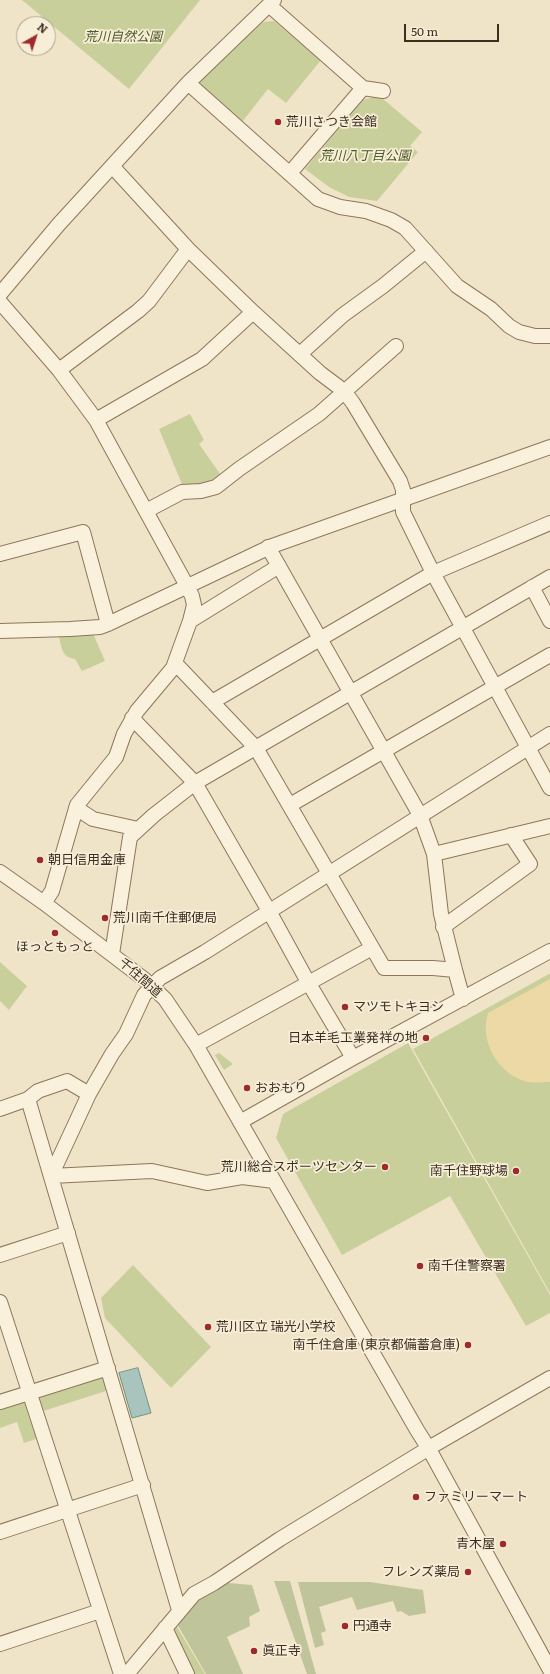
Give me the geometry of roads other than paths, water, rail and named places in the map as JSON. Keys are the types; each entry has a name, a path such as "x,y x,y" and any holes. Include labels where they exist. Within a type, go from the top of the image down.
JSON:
{"street":[{"path":"0,294 45,240 188,83 272,3 363,88 383,91"},
{"path":"188,83 318,199 340,207 366,211 391,220 405,228 457,286 491,309 509,326 519,332 535,336 550,336"},
{"path":"290,173 363,88"},
{"path":"112,166 188,249 253,312 344,391 353,403 400,481 403,490 403,512 433,572 550,788"},
{"path":"59,370 149,301 188,249"},
{"path":"300,354 343,315 426,252"},
{"path":"0,302 59,370 96,420 187,586 192,596 194,606 173,668 132,718 124,734 116,757 77,805 52,891 44,903"},
{"path":"96,420 202,359 253,312"},
{"path":"146,511 182,492 201,491 216,487 238,469 319,414 396,346"},
{"path":"0,631 100,627 268,547 550,446"},
{"path":"212,702 433,572 550,523"},
{"path":"0,554 83,532 108,624"},
{"path":"268,547 420,815 434,854 443,927 462,999"},
{"path":"190,621 279,566"},
{"path":"112,954 130,837 138,829 195,783 550,577"},
{"path":"532,587 550,621"},
{"path":"290,805 550,655"},
{"path":"175,663 256,748 384,968 433,968 455,970"},
{"path":"132,718 195,783 353,1058"},
{"path":"51,1176 89,1094 112,1054 126,1034 144,994 160,978 205,952 550,734"},
{"path":"76,808 93,819 138,829"},
{"path":"434,854 550,826"},
{"path":"443,927 530,864 511,835"},
{"name":"千住間道","path":"0,872 112,954 152,987 169,1005 196,1045 413,1424 429,1449 550,1670"},
{"path":"196,1045 372,948"},
{"path":"240,1122 353,1058 550,951"},
{"path":"0,1109 28,1099 38,1091 67,1082 89,1094"},
{"path":"28,1099 179,1610"},
{"path":"51,1176 152,1171 207,1183 242,1178 274,1181"},
{"path":"0,1255 68,1233"},
{"path":"0,1302 121,1674"},
{"path":"0,1402 108,1368"},
{"path":"127,1674 179,1610 194,1594 214,1583 287,1535 550,1378"},
{"path":"0,1532 142,1485"},
{"path":"0,1644 100,1611"},
{"path":"165,1628 187,1674"}],"water":[{"path":"138,1368 151,1413 132,1418 119,1373"}],"place":[{"name":"荒川さつき会館","path":"278,122"},
{"name":"朝日信用金庫","path":"40,860"},
{"name":"荒川南千住郵便局","path":"105,918"},
{"name":"ほっともっと","path":"55,933"},
{"name":"マツモトキヨシ","path":"345,1007"},
{"name":"日本羊毛工業発祥の地","path":"426,1038"},
{"name":"おおもり","path":"247,1088"},
{"name":"荒川総合スポーツセンター","path":"385,1167"},
{"name":"南千住野球場","path":"516,1171"},
{"name":"南千住警察署","path":"420,1266"},
{"name":"荒川区立 瑞光小学校","path":"208,1327"},
{"name":"南千住倉庫 (東京都備蓄倉庫)","path":"468,1345"},
{"name":"ファミリーマート","path":"416,1497"},
{"name":"青木屋","path":"503,1544"},
{"name":"フレンズ薬局","path":"468,1572"},
{"name":"円通寺","path":"345,1626"},
{"name":"眞正寺","path":"254,1651"}],"park label":[{"name":"荒川自然公園","path":"123,37"},
{"name":"荒川八丁目公園","path":"365,156"}]}
